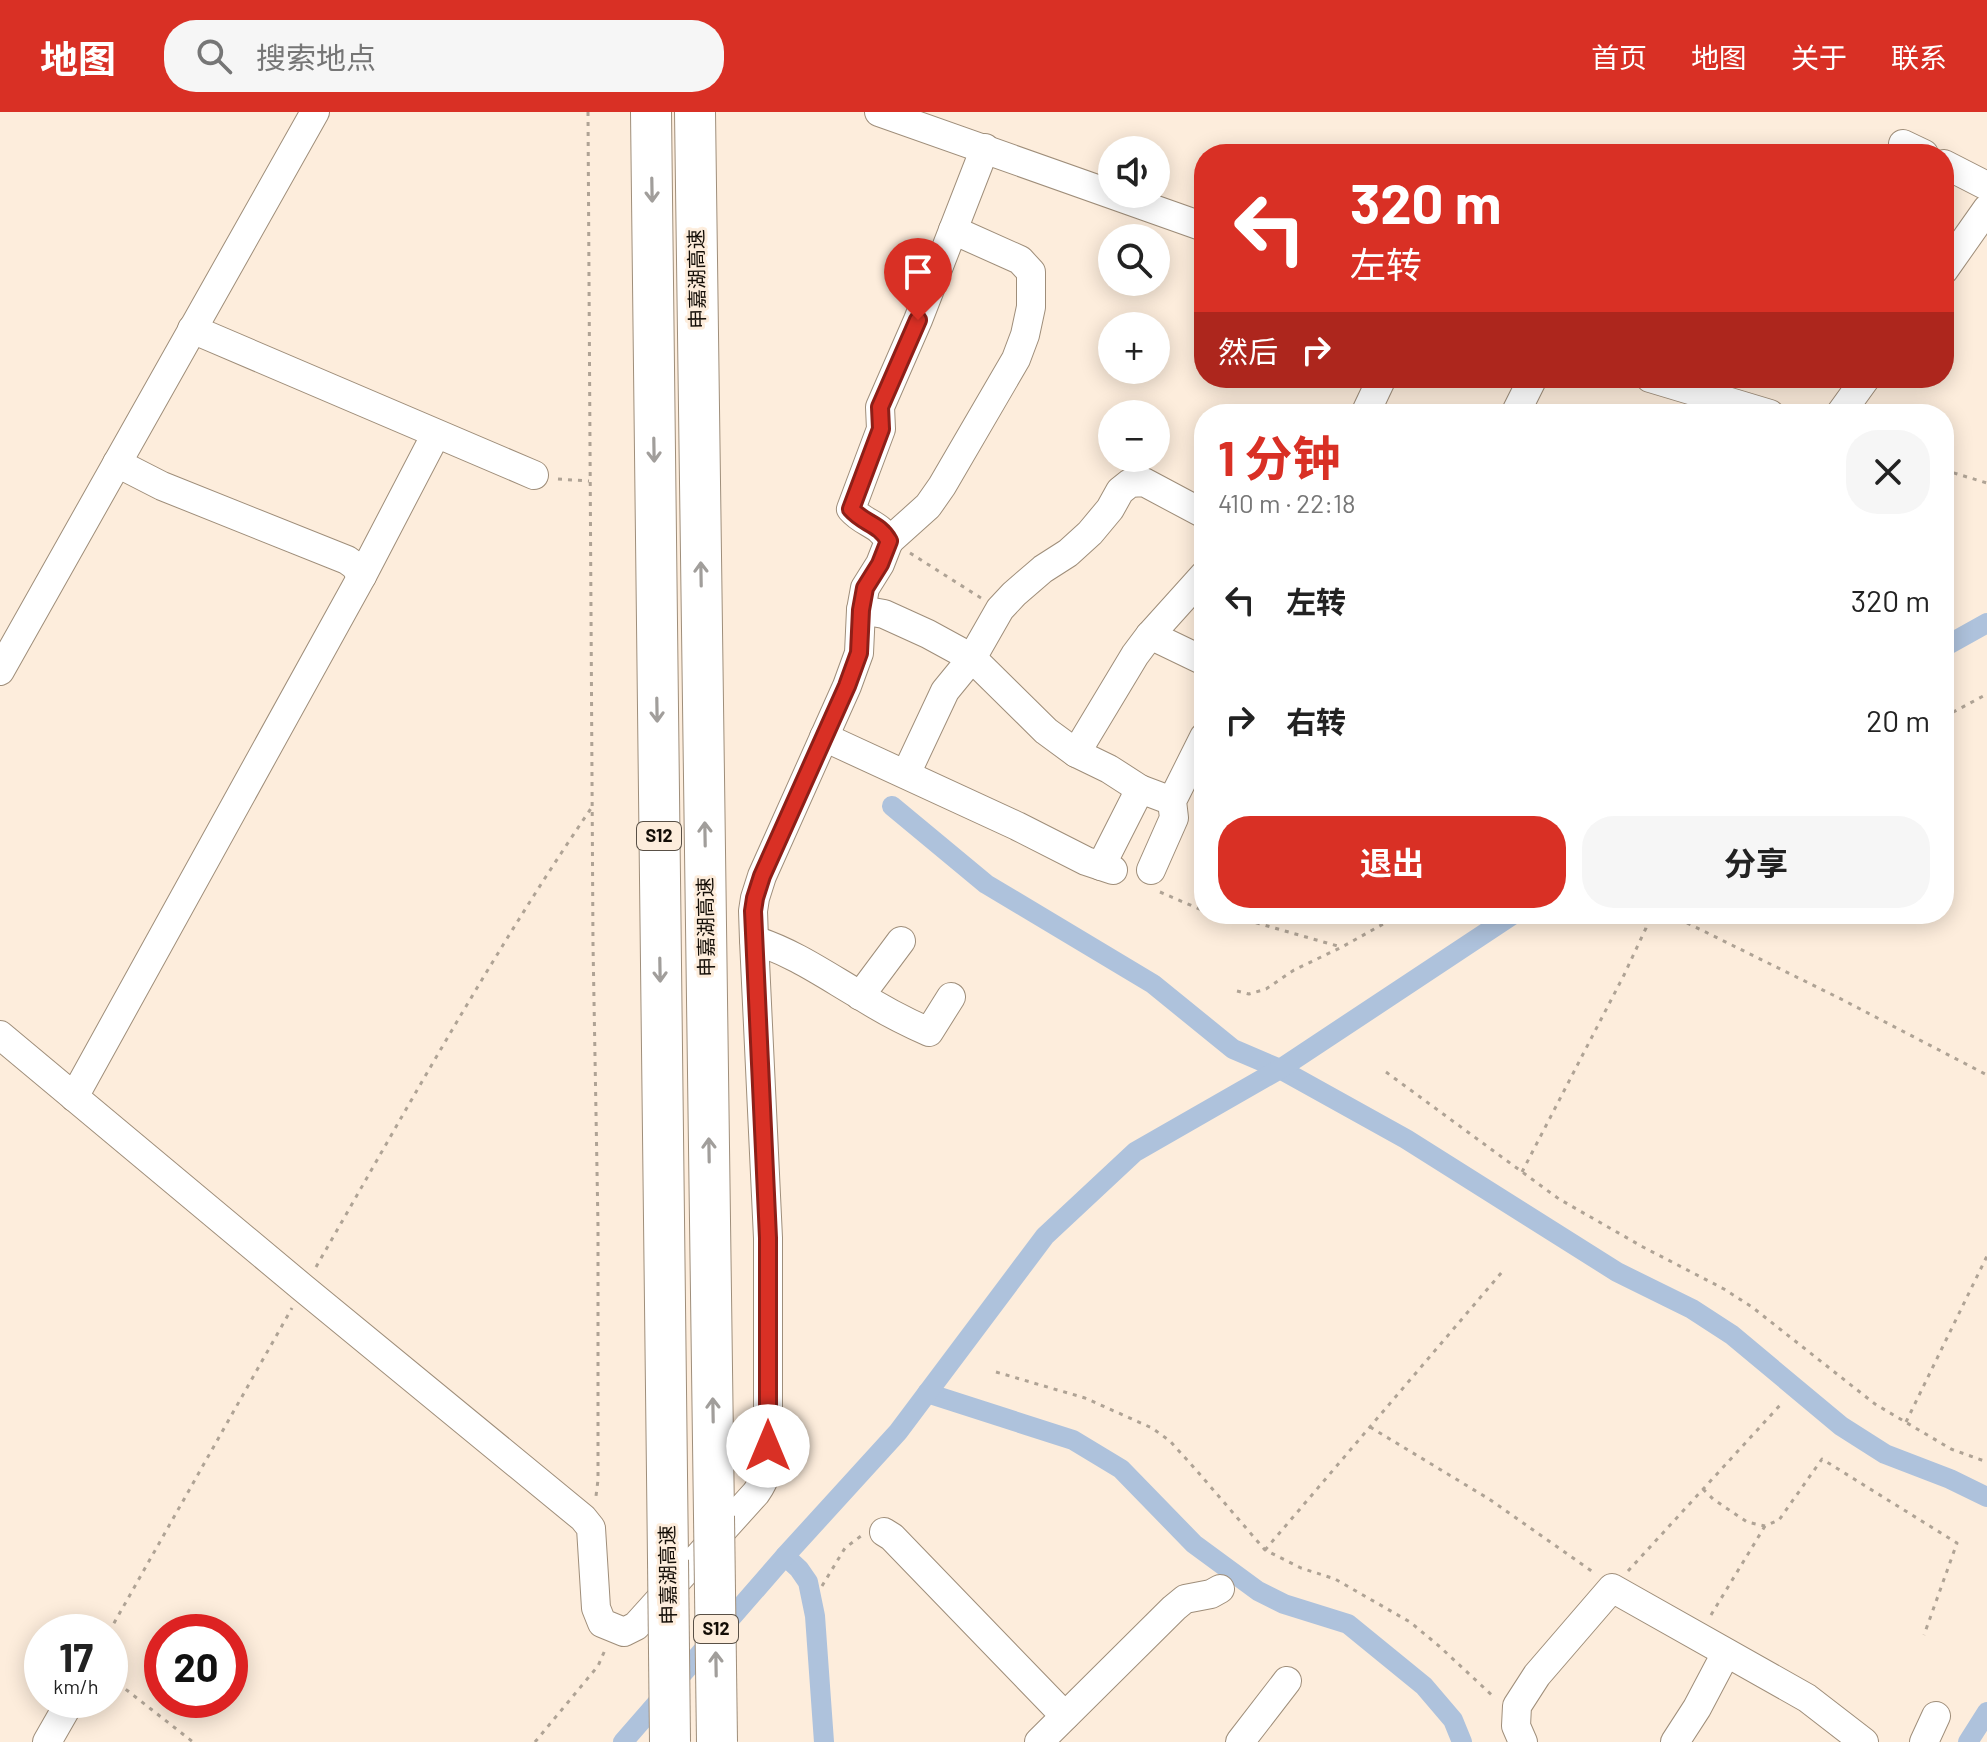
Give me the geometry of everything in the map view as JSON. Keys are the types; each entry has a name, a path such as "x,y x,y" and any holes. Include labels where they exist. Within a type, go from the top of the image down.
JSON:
{"highway":[{"name":"申嘉湖高速","path":"651,112 670,1742"},
{"name":"申嘉湖高速","path":"695,112 717,1742"}],"street":[{"path":"0,671 315,112"},
{"path":"879,112 1194,223"},
{"path":"889,541 883,530 858,517 851,509 881,429 880,407 918,320 985,148"},
{"path":"1954,169 1987,186"},
{"path":"1954,256 1987,209"},
{"path":"0,1035 583,1518 591,1528 596,1608 602,1623 624,1632 636,1626 756,1493 765,1480 768,1468 768,1238 753,911 762,876 859,653 865,588 880,564 889,541 928,506 942,486 1016,359 1025,335 1031,307 1031,272 1020,260 953,230"},
{"path":"192,329 534,475"},
{"path":"1683,388 1737,404"},
{"path":"74,1097 362,576 436,434"},
{"path":"117,463 162,486 319,547 347,560 362,576"},
{"path":"906,774 945,691 972,658 1000,609 1043,569 1068,553 1090,533 1120,491 1130,483 1144,482 1194,509"},
{"path":"1076,753 1135,655 1194,586"},
{"path":"861,610 884,614 972,658 1046,731 1076,753 1140,789 1172,801"},
{"path":"1150,635 1194,656"},
{"path":"824,737 1086,861 1107,868 1140,789"},
{"path":"1151,870 1174,818 1172,801 1194,757"},
{"path":"754,940 807,963 902,1020 929,1032 951,997"},
{"path":"860,996 901,941"},
{"path":"884,1532 1065,1716"},
{"path":"1520,1729 1517,1706 1537,1675 1612,1588 1807,1698 1864,1742"},
{"path":"1039,1742 1174,1608 1185,1599 1220,1589"},
{"path":"1675,1742 1726,1653"},
{"path":"1240,1742 1287,1681"},
{"path":"1924,1742 1936,1716"},
{"path":"47,1742 61,1718"}],"path":[{"path":"588,112 593,944 598,1226 598,1480 591,1528"},
{"path":"1954,473 1987,483"},
{"path":"534,475 589,481"},
{"path":"889,541 1000,609"},
{"path":"1954,712 1987,694"},
{"path":"119,1614 498,952 593,805"},
{"path":"1261,924 1342,947"},
{"path":"1237,991 1249,994 1266,989 1294,970 1383,924"},
{"path":"1521,1173 1624,975 1647,924"},
{"path":"1689,924 1987,1075"},
{"path":"1386,1072 1521,1173 1571,1206 1752,1307 1875,1404 1951,1449 1987,1462"},
{"path":"1906,1423 1987,1256"},
{"path":"1265,1550 1502,1272"},
{"path":"996,1372 1085,1398 1152,1428 1170,1441 1265,1550 1301,1568 1335,1579 1410,1622 1439,1646 1520,1729"},
{"path":"1370,1427 1489,1499 1612,1588 1782,1403"},
{"path":"1698,1637 1765,1526 1779,1520 1822,1459 1957,1543 1924,1635"},
{"path":"1703,1489 1747,1522 1765,1526"},
{"path":"822,1586 845,1548 870,1532 884,1532"},
{"path":"535,1742 598,1666 613,1628"},
{"path":"128,1691 193,1742"}],"waterway":[{"path":"1954,641 1987,623"},
{"path":"892,806 986,884 1153,984 1233,1049 1280,1069 1406,1139 1617,1272 1692,1309 1732,1335 1841,1426 1885,1454 1987,1497"},
{"path":"623,1742 898,1432 1045,1236 1135,1152 1280,1069 1499,924"},
{"path":"927,1393 1073,1440 1121,1469 1194,1544 1258,1591 1284,1604 1348,1624 1424,1686 1453,1720 1462,1742"},
{"path":"785,1556 808,1582 815,1616 824,1742"},
{"path":"1968,1742 1987,1712"}],"route":[{"path":"768,1446 768,1238 753,911 762,876 859,653 865,588 880,564 889,541 883,530 858,517 851,509 881,429 880,407 918,320"}]}
